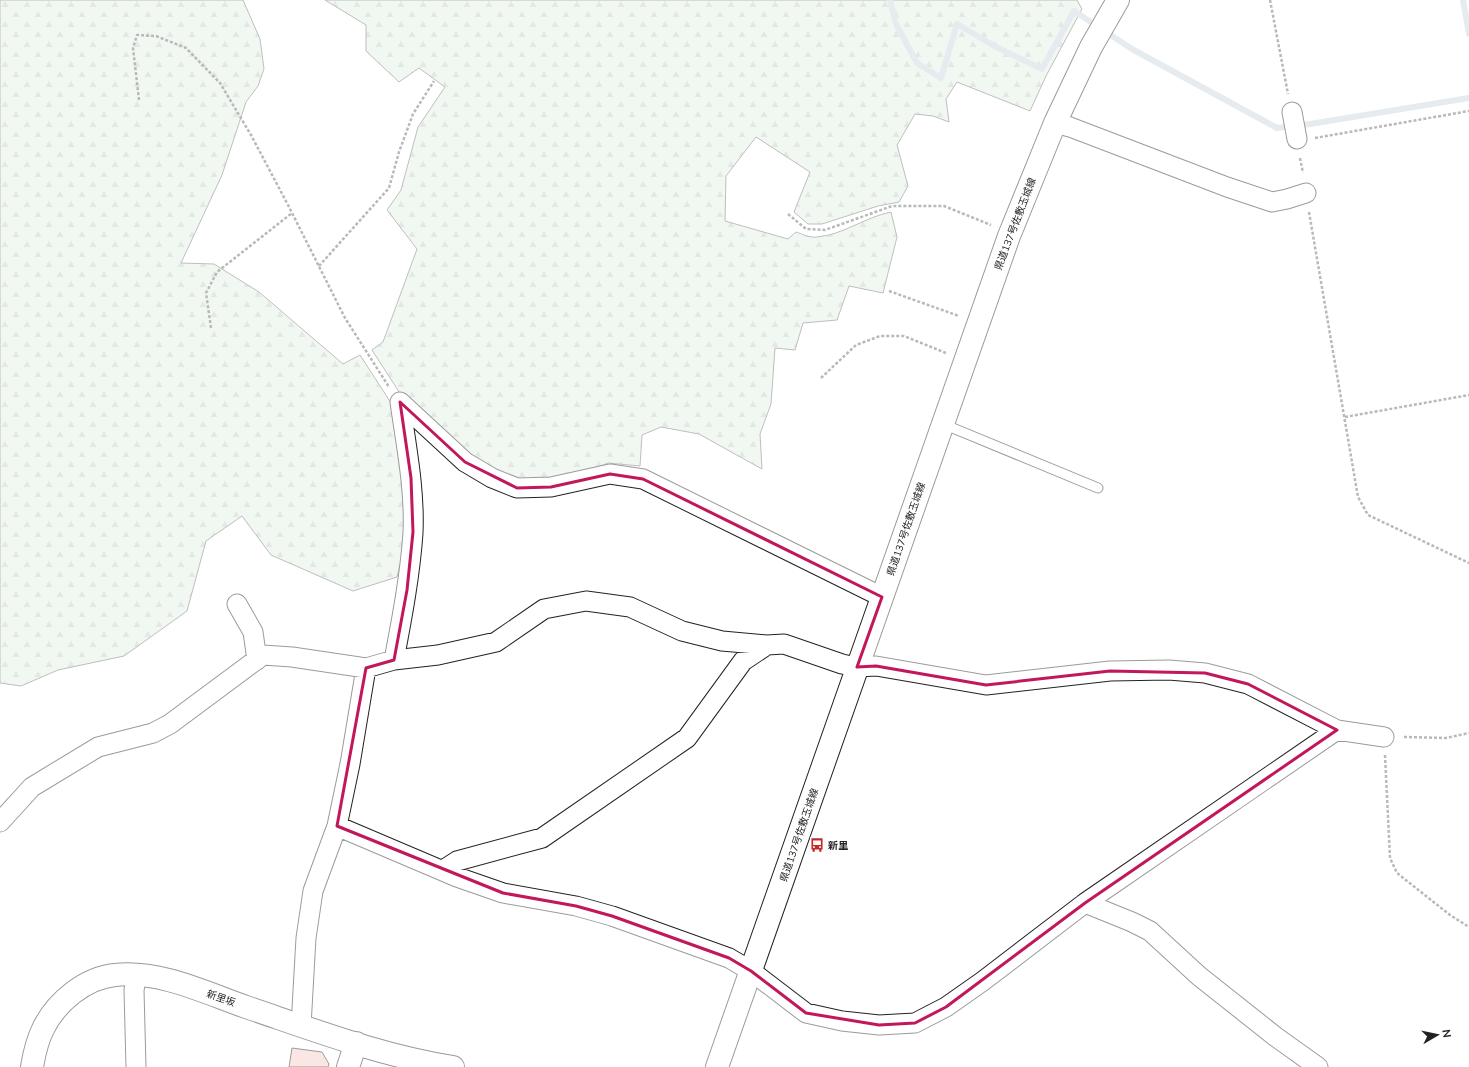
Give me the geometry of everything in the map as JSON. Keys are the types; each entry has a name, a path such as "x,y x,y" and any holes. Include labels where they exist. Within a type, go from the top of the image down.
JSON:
{"main road":[{"name":"県道137号佐敷玉城線","path":"717,1067 1011,232 1055,123 1095,41 1113,8"},
{"name":"新里坂","path":"32,1067 42,1030 51,1015 72,994 83,985 97,980 114,975 136,974 161,978 301,1026 413,1060 453,1067"},
{"path":"348,1067 356,1043"}],"street":[{"path":"1292,112 1297,140"},
{"path":"1055,123 1227,187 1272,202 1306,193"},
{"path":"400,402 465,462 492,478 517,488 551,487 610,474 643,479 882,597"},
{"path":"394,660 406,590 413,532 411,478 400,402"},
{"path":"0,822 32,787 98,747 153,734 170,724 263,655 292,657 366,668 394,660 438,655 496,642 544,609 586,601 630,607 682,631 722,641 767,645 784,644 834,662 857,667 876,666 986,685 1110,671 1169,670 1205,673 1248,684 1337,730 1384,737"},
{"path":"237,604 253,632 256,660"},
{"path":"443,870 457,861 542,838 687,738 743,661 767,645"},
{"path":"301,1026 306,938 313,891 337,826 350,764 366,668"},
{"path":"337,826 385,847 503,893 576,906 612,916 729,958 751,971 806,1013 842,1021 878,1025 915,1023 946,1007 983,981 1085,903 1337,730"},
{"path":"1085,903 1150,931 1199,976 1276,1037 1318,1067"},
{"path":"136,974 134,990 136,1067"}],"lane":[{"path":"943,424 1098,488"}],"path":[{"path":"1270,0 1292,112"},
{"path":"139,100 133,48 137,35 156,36 186,48 220,83 251,135 345,318 400,402"},
{"path":"319,266 389,188 399,152 414,114 434,81"},
{"path":"1469,111 1297,140 1358,497 1368,515 1469,563"},
{"path":"788,214 806,229 825,230 892,206 944,206 1011,232"},
{"path":"212,328 206,293 217,272 292,213"},
{"path":"889,291 978,323"},
{"path":"821,378 856,345 880,336 904,336 965,360"},
{"path":"1345,417 1469,395"},
{"path":"1469,732 1446,738 1384,737 1390,858 1398,873 1450,915 1469,927"}],"highlighted area":[{"path":"400,402 465,462 517,488 551,487 610,474 643,479 882,597 857,667 876,666 986,685 1110,671 1205,673 1248,684 1337,730 1085,903 946,1007 915,1023 879,1025 806,1013 751,971 729,958 612,916 576,906 503,893 337,826 366,668 394,660 407,590 413,532 411,478"}],"green space":[{"path":"0,0 243,0 260,39 264,69 258,86 246,102 222,175 181,263 214,264 259,292 343,364 360,355 393,406 406,489 406,542 397,577 353,591 271,555 242,516 206,541 187,611 124,656 58,670 21,686 0,683"},
{"path":"325,0 1077,0 1082,9 1046,76 1030,111 957,82 946,99 949,122 933,116 915,114 897,145 908,186 899,202 878,206 822,224 808,224 794,212 810,172 756,137 726,176 725,221 788,239 796,232 812,237 827,236 845,230 881,214 891,212 897,237 883,293 849,286 837,320 803,323 795,350 775,348 771,404 760,434 762,469 699,434 661,427 642,435 640,466 608,463 576,476 523,482 488,470 403,398 372,350 383,342 417,249 387,210 401,190 418,127 445,87 419,68 399,82 366,51 366,25"}],"building":[{"path":"292,1048 322,1052 329,1064 328,1067 289,1067"}],"waterway":[{"path":"890,0 896,24 917,63 941,78 957,24 996,47 1042,69 1074,11 1132,49 1277,128 1469,98"},
{"path":"1463,0 1469,34"}],"place":[{"name":"新里","path":"817,845"}]}
